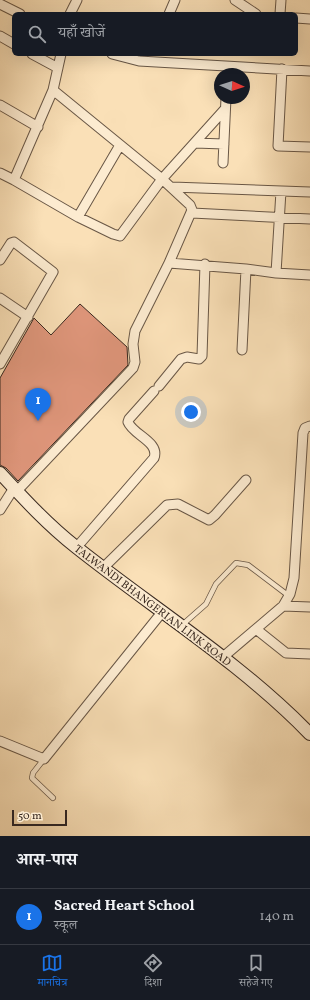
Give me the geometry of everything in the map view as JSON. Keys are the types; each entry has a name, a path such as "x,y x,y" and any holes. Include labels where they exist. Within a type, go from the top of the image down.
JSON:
{"street":[{"path":"71,12 77,0"},
{"path":"170,12 175,0"},
{"path":"280,12 281,0"},
{"path":"237,1 253,12"},
{"path":"0,4 16,12"},
{"path":"298,18 310,19"},
{"path":"0,36 12,43"},
{"path":"36,56 58,68"},
{"path":"14,180 53,90 61,56"},
{"path":"120,56 139,61 214,69"},
{"path":"250,70 282,69 310,71"},
{"path":"282,69 278,146 310,147"},
{"path":"0,510 15,490 133,368 135,362 134,334 192,213 190,205 172,187 53,90"},
{"path":"223,163 226,104"},
{"path":"0,105 38,127"},
{"path":"0,173 78,217 120,236 162,179 226,109"},
{"path":"195,143 224,144"},
{"path":"78,217 120,145"},
{"path":"172,187 310,192"},
{"path":"276,273 281,191"},
{"path":"192,213 280,219 310,219"},
{"path":"0,260 11,243 14,242 53,271 0,364"},
{"path":"169,263 205,264 276,273 310,275"},
{"path":"76,548 154,458 155,452 153,446 128,422 129,419 184,357 199,359 202,356 205,264"},
{"path":"242,350 246,269"},
{"path":"0,298 28,317"},
{"path":"222,657 283,606 289,596 294,578 303,433 305,428 310,426"},
{"name":"TALWANDI BHANGERIAN LINK ROAD","path":"0,473 15,490 76,548 163,611 222,657 290,714 310,734"},
{"path":"104,567 167,505 178,504 209,520 246,480"},
{"path":"283,606 310,607"},
{"path":"0,741 44,759 163,611"},
{"path":"256,629 286,653 310,654"}],"lane":[{"path":"181,626 206,604 216,584 236,563 248,565 289,596"},
{"path":"44,759 33,773 32,778 53,798"}],"building":[{"path":"80,304 127,347 128,365 18,481 6,468 0,465 0,378 34,318 51,335"}],"place":[{"name":"Sacred Heart School","path":"38,421"}]}
